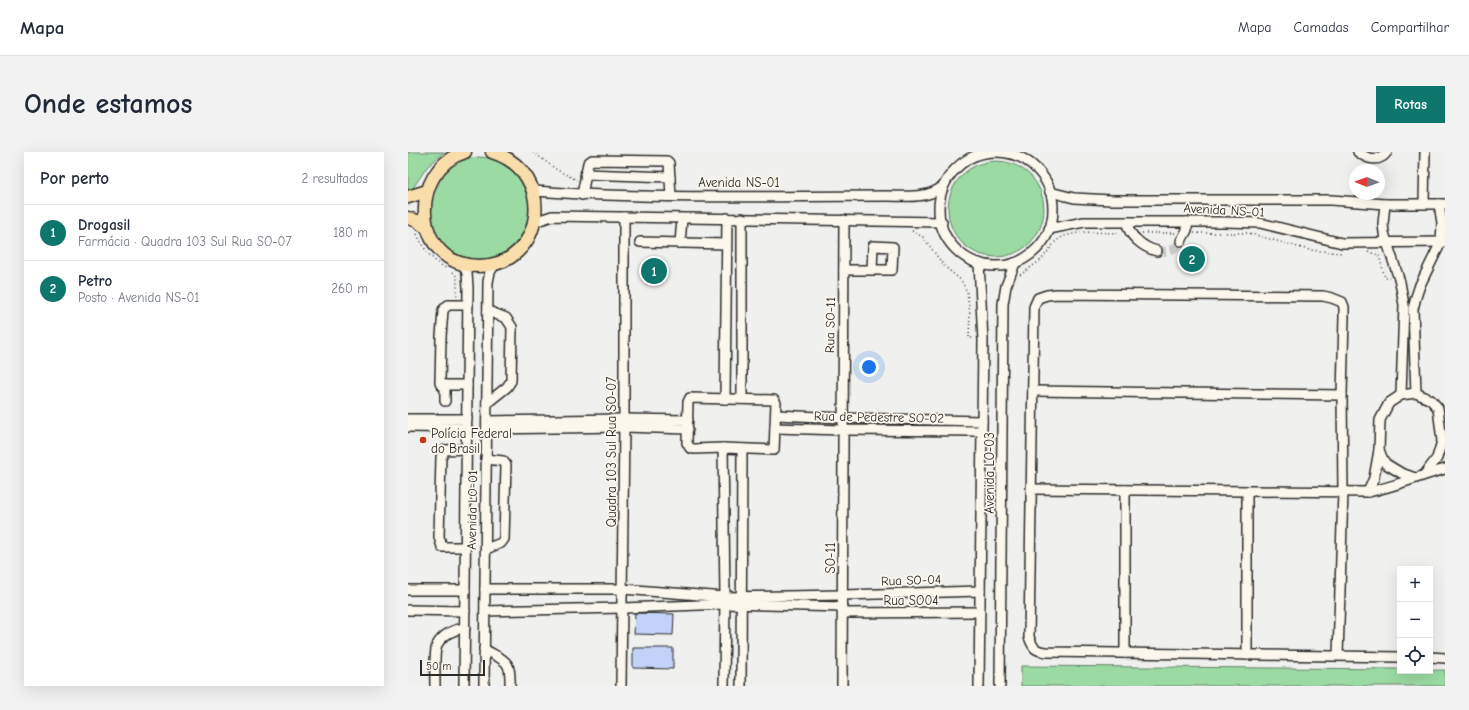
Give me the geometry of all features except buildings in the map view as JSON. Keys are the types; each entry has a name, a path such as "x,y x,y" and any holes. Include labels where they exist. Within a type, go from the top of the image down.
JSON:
{"main road":[{"path":"462,152 447,160 436,170 428,182 424,192 421,209 424,226 430,239 440,251 451,259 463,264 478,266 495,264 510,257 520,249 529,236 534,222 536,206 534,191 528,177 520,167 508,158 495,152"},
{"path":"408,197 424,192"},
{"path":"408,218 417,221 424,226"}],"street":[{"path":"1004,152 1017,154 1034,166 1045,180 1052,198 1053,216 1049,229 1037,249 1023,260 1005,266 987,266 970,260 955,248 945,233 940,216 942,187 959,166 976,154 1004,152"},
{"path":"1358,152 1364,157 1376,159 1382,158 1387,152"},
{"path":"1424,203 1426,152"},
{"path":"582,195 588,163 592,160 667,161 670,163 671,196"},
{"path":"585,179 670,177"},
{"name":"Avenida NS-01","path":"534,191 582,195 921,196 933,193 942,187"},
{"name":"Avenida NS-01","path":"1050,192 1074,198 1111,200 1331,200 1385,204 1442,204"},
{"path":"1385,204 1383,224 1399,278 1404,305 1401,395"},
{"path":"1416,394 1413,309 1420,285 1443,242 1442,204"},
{"path":"534,222 552,216 942,222"},
{"name":"Quadra 103 Sul Rua SO-07","path":"621,686 623,608 624,217"},
{"path":"725,399 727,218"},
{"path":"742,218 742,400"},
{"path":"680,243 682,219"},
{"name":"Rua SO-11","path":"843,430 844,220"},
{"name":"Avenida NS-01","path":"1049,229 1084,222 1226,222 1260,224 1342,243 1443,242"},
{"path":"1127,222 1130,233 1147,248 1157,251"},
{"path":"1183,237 1188,226 1187,222"},
{"path":"640,242 726,244"},
{"name":"Avenida LO-03","path":"979,263 983,338 979,686"},
{"name":"Avenida LO-03","path":"1000,686 1003,304 1006,286 1015,263"},
{"name":"Avenida LO-01","path":"463,264 468,278 464,686"},
{"name":"Avenida LO-01","path":"484,686 488,278 491,269 495,264"},
{"path":"844,270 872,270"},
{"path":"1338,656 1342,491 1344,307 1342,302 1332,298 1315,296 1056,294 1037,299 1034,307 1031,489 1030,637 1033,647 1047,652 1397,657"},
{"path":"467,385 441,385 440,383 443,310 448,305 468,305"},
{"path":"487,403 507,387 511,381 512,327 506,318 488,311"},
{"path":"445,385 445,401"},
{"path":"1033,391 1342,395"},
{"path":"1368,492 1374,478 1379,450 1380,420 1389,403 1401,395 1416,394 1431,400 1438,408 1442,452 1425,474"},
{"path":"690,398 742,400 774,400 776,403 774,450 690,448 687,444 688,402 690,398"},
{"name":"Rua de Pedestre SO-02","path":"776,415 982,421"},
{"path":"408,419 467,423"},
{"path":"408,427 467,423"},
{"path":"487,425 624,423 688,424"},
{"name":"Rua de Pedestre SO-02","path":"775,428 982,431"},
{"name":"SO-11","path":"842,686 843,430"},
{"path":"723,448 725,600 724,686"},
{"path":"465,547 442,547 439,537 440,457 445,450 466,449"},
{"path":"741,686 742,449"},
{"path":"1379,450 1386,464 1401,473 1415,478"},
{"path":"486,459 503,461 506,466 504,539 500,543 486,549"},
{"path":"1031,489 1368,492 1445,469"},
{"path":"1125,490 1125,653"},
{"path":"1247,491 1247,655"},
{"path":"485,589 623,589 725,600"},
{"path":"408,590 465,590"},
{"name":"Rua SO-04","path":"741,600 980,591"},
{"path":"485,611 623,608 741,600"},
{"name":"Rua SO04","path":"741,600 843,610 980,612"},
{"path":"408,610 465,611"},
{"path":"435,686 436,646 442,638 454,629 465,628"},
{"path":"484,649 507,662 511,670 510,686"},
{"path":"1433,657 1445,658"}],"path":[{"path":"533,152 556,170 568,176 585,179"},
{"path":"908,229 923,237 945,267 961,280 967,292 970,313 969,338 983,338"},
{"path":"1019,276 1040,260 1056,241 1064,236 1082,232 1130,233 1183,237 1248,233 1309,250 1346,253"},
{"path":"1368,252 1379,255 1385,278 1399,278"}],"green space":[{"path":"408,152 444,152 427,167 413,188 408,191"},
{"path":"479,157 499,161 515,172 526,188 530,208 526,228 515,244 499,255 479,259 459,255 443,244 432,228 428,208 432,188 443,172 459,161"},
{"path":"996,161 1014,164 1030,175 1041,191 1044,209 1041,227 1030,243 1014,254 996,257 978,254 962,243 951,227 948,209 951,191 962,175 978,164"},
{"path":"1021,666 1397,669 1397,674 1433,674 1433,670 1445,670 1445,686 1021,686"}],"tunnel":[{"path":"1157,251 1174,249 1181,241"}],"place":[{"name":"Petro","path":"1192,259"},
{"name":"Drogasil","path":"654,271"},
{"name":"Polícia Federal do Brasil","path":"423,440"}]}
